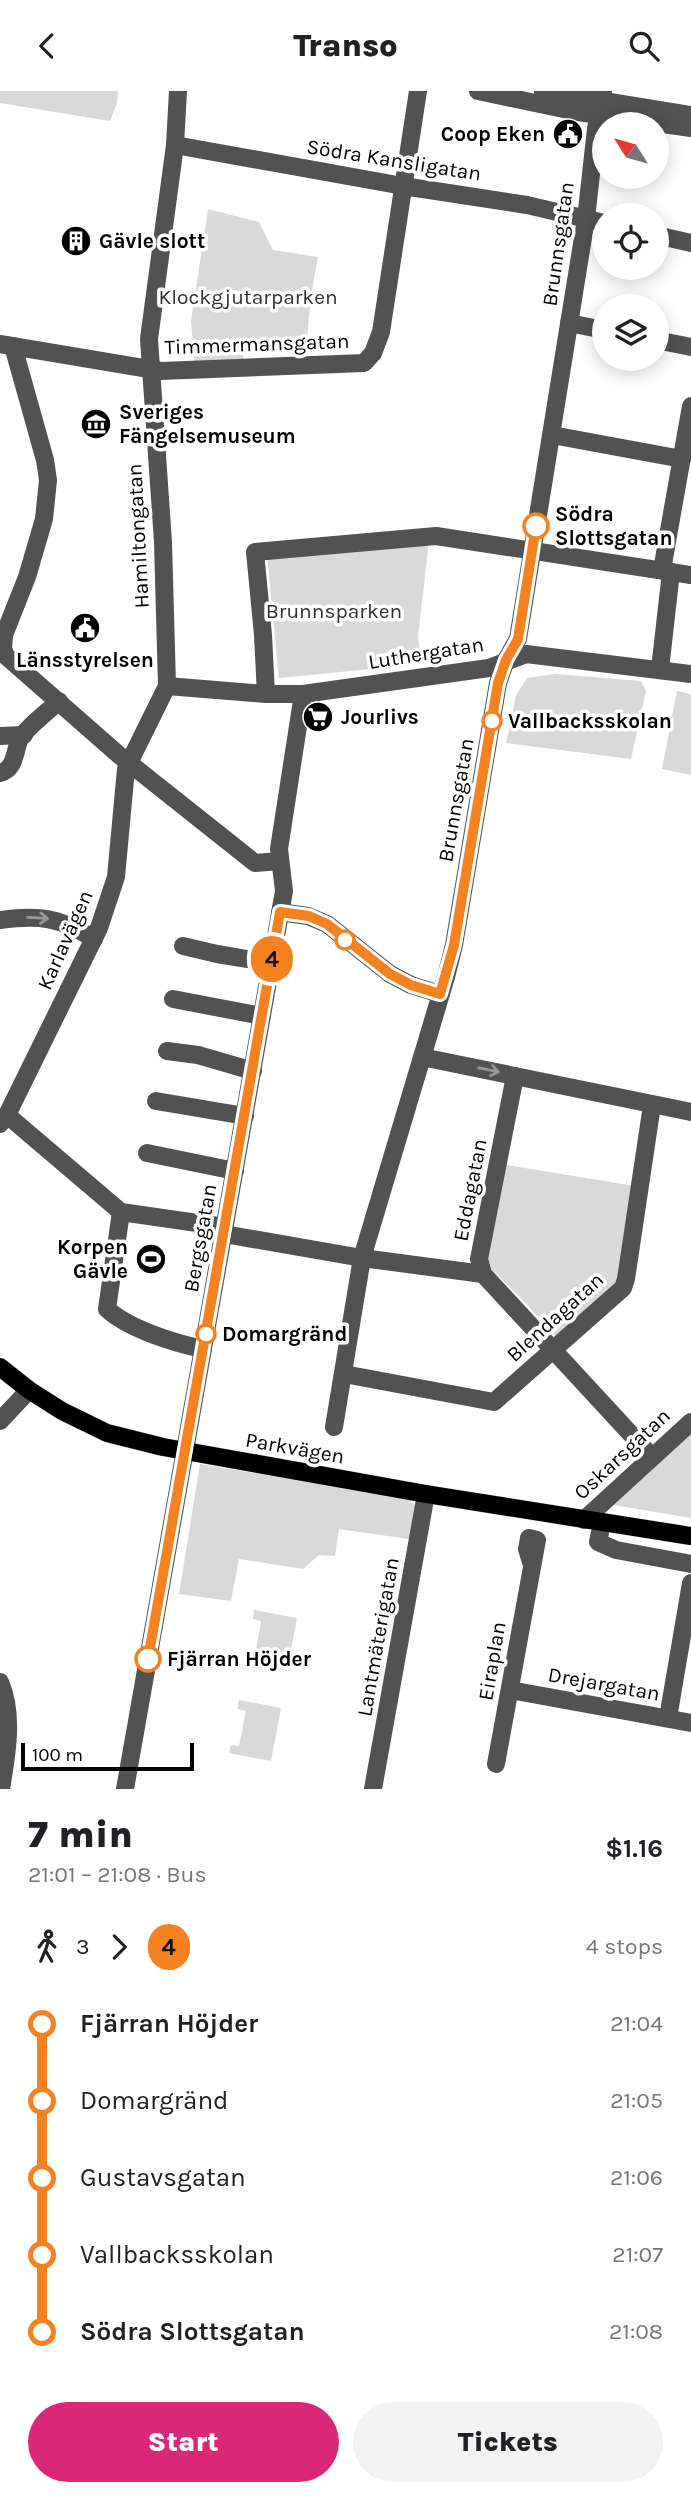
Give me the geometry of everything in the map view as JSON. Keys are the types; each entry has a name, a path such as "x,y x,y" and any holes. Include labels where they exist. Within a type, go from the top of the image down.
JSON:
{"main road":[{"name":"Parkvägen","path":"0,1367 62,1411 107,1433 186,1451 426,1494 691,1535"}],"street":[{"name":"Hamiltongatan","path":"129,762 167,686 163,542 149,339 175,145 178,91"},
{"name":"Timmermansgatan","path":"7,345 161,371 364,363 379,343 418,91"},
{"path":"478,91 601,102 691,128"},
{"path":"543,91 691,115"},
{"name":"Brunnsgatan","path":"596,203 601,102"},
{"name":"Södra Kansligatan","path":"175,145 403,186 527,205 592,220"},
{"name":"Brunnsgatan","path":"334,1427 362,1258 454,945 498,683 506,660 518,639 569,323 592,233"},
{"path":"669,238 691,243"},
{"path":"569,323 592,328"},
{"path":"669,343 691,347"},
{"path":"7,345 45,460 48,500 27,577 4,635 2,649 6,656 129,762 255,863 280,860"},
{"path":"660,669 667,571 691,406"},
{"path":"552,435 682,459"},
{"path":"266,694 255,552 436,536 691,575"},
{"name":"Luthergatan","path":"167,686 266,694 303,694 489,668 526,654 691,674"},
{"name":"Bergsgatan","path":"125,1789 284,891 279,849 303,694"},
{"path":"0,773 7,771 13,763 19,741 59,701"},
{"path":"0,736 24,736"},
{"name":"Karlavägen","path":"3,1119 94,939 116,877 123,782 129,762"},
{"path":"280,912 309,916 327,924 390,974 411,985 440,994"},
{"path":"0,920 21,917 47,918 75,927 94,939"},
{"path":"183,946 271,963"},
{"path":"173,999 262,1016"},
{"path":"167,1051 198,1055 253,1071"},
{"path":"422,1057 691,1112"},
{"name":"Eddagatan","path":"483,1275 479,1259 516,1076"},
{"path":"156,1101 244,1117"},
{"name":"Blendagatan","path":"344,1374 494,1402 623,1288 652,1105"},
{"path":"3,1119 121,1212 362,1258 483,1275 652,1457"},
{"path":"147,1153 235,1171"},
{"path":"121,1212 107,1309 118,1318 183,1345 203,1349"},
{"path":"0,1421 29,1390"},
{"name":"Oskarsgatan","path":"593,1521 652,1457 691,1422"},
{"name":"Lantmäterigatan","path":"373,1789 426,1494"},
{"path":"593,1521 598,1542 616,1550 691,1564"},
{"name":"Eiraplan","path":"496,1764 532,1565"},
{"path":"668,1719 691,1583"},
{"path":"0,1682 8,1700 6,1758 1,1789"},
{"name":"Drejargatan","path":"510,1690 691,1723"}],"green space":[{"path":"0,91 118,91 117,103 110,121 0,103"},
{"name":"Klockgjutarparken","path":"208,209 259,222 273,250 318,257 306,350 243,351 244,369 195,370 191,321"},
{"name":"Brunnsparken","path":"429,542 418,636 421,664 279,678 267,555"},
{"path":"555,674 641,681 646,691 631,759 506,743 516,695 527,678"},
{"path":"677,691 691,694 691,775 662,769"},
{"path":"506,1165 635,1186 617,1282 556,1337 485,1263"},
{"path":"691,1434 691,1518 614,1505"},
{"path":"200,1464 408,1499 415,1505 415,1540 339,1529 335,1556 319,1555 303,1569 239,1559 231,1601 179,1594"},
{"path":"254,1610 297,1618 287,1671 245,1664 246,1655 255,1656 261,1621 253,1619"},
{"path":"239,1700 281,1708 271,1761 229,1753 231,1745 239,1746 246,1711 237,1709"}],"bus line":[{"name":"4","path":"148,1659 280,912 309,916 327,924 390,974 411,985 440,994 454,945 498,683 506,660 518,639 536,526"}],"place":[{"name":"Coop Eken","path":"568,134"},
{"name":"Gävle slott","path":"76,241"},
{"name":"Sveriges Fängelsemuseum","path":"96,424"},
{"name":"Södra Slottsgatan","path":"536,526"},
{"name":"Länsstyrelsen","path":"85,628"},
{"name":"Jourlivs","path":"318,717"},
{"name":"Vallbacksskolan","path":"492,721"},
{"name":"Korpen Gävle","path":"151,1259"},
{"name":"Domargränd","path":"206,1334"},
{"name":"Fjärran Höjder","path":"148,1659"}]}
